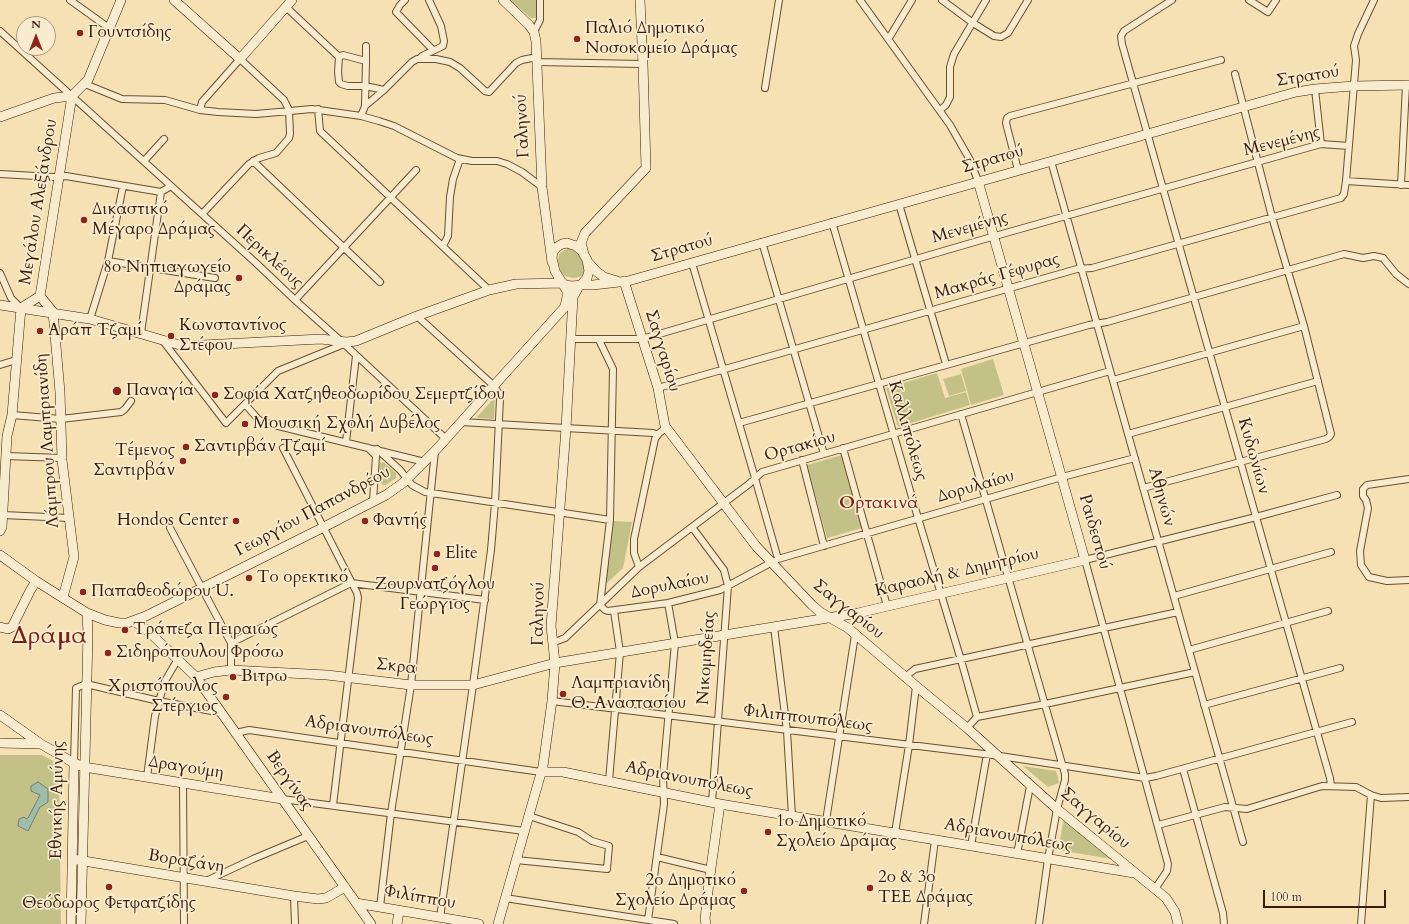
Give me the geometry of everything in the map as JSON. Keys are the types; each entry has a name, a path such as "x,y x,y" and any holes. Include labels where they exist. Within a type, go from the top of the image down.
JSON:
{"street":[{"path":"70,0 109,28"},
{"path":"0,116 54,98 72,96 85,84 121,0"},
{"path":"174,0 283,98 289,110 289,138 276,153 253,161 202,214"},
{"path":"405,0 396,12 433,50"},
{"path":"365,106 384,90 412,62 443,46 444,39 437,17 429,0"},
{"name":"Γαληνού","path":"503,0 525,20 534,32 537,44 542,187 552,262"},
{"path":"534,32 540,20 540,0"},
{"path":"563,284 557,275 552,262 554,250 559,245 585,233 646,168 640,0"},
{"path":"765,88 779,0"},
{"path":"860,0 889,38 950,125 970,160 978,181"},
{"path":"889,38 912,0"},
{"path":"942,0 973,23 994,36 1001,37 1008,33 1028,0"},
{"path":"940,110 946,105 950,97 950,67 954,54 986,0"},
{"name":"Κυδωνίων","path":"1172,0 1122,34 1122,44 1330,778 1331,786"},
{"path":"1249,0 1268,12 1276,0"},
{"path":"1374,0 1354,46 1356,60 1346,181 1409,185"},
{"path":"200,110 202,102 289,3 340,57"},
{"name":"Περικλέους","path":"0,31 256,263 446,439"},
{"path":"361,116 365,106 366,46"},
{"path":"340,57 343,56 366,61"},
{"path":"340,57 338,72 339,82 341,84 348,86 365,86 384,90"},
{"path":"420,58 450,62 460,68 485,91 489,92 516,63 522,60 537,59 643,64"},
{"path":"1018,170 1006,122 1007,118 1010,116 1221,60"},
{"path":"1143,488 1326,439 1329,436 1330,430 1304,326 1272,217 1235,74"},
{"path":"85,84 122,99 171,101 200,110 256,114 289,110 318,109 361,116 394,126 460,159 472,161 490,160 500,162 522,172 542,187"},
{"path":"1401,184 1407,85"},
{"name":"Στρατού","path":"580,285 593,286 621,282 692,263 832,222 1288,94 1316,89 1353,86 1407,85"},
{"path":"1316,89 1321,144"},
{"name":"Μεγάλου Αλεξάνδρου","path":"0,531 3,516 3,473 6,456 4,434 12,415 21,308 40,296 72,96"},
{"path":"318,109 320,131 489,290"},
{"path":"144,161 164,139"},
{"name":"Μενεμένης","path":"570,339 642,339 1067,215 1321,144 1349,146"},
{"path":"443,246 448,236 450,197 453,179 460,159"},
{"path":"253,161 380,282"},
{"name":"Αθηνών","path":"1051,161 1243,842"},
{"path":"295,300 416,170"},
{"path":"0,174 59,177 66,176 161,192 171,186"},
{"name":"Ραιδεστού","path":"978,181 1062,477 1158,825 1168,866 1167,871 1155,889"},
{"name":"Μακράς Γέφυρας","path":"658,388 1009,289 1082,269 1092,268 1339,199 1344,196 1346,181"},
{"path":"90,318 108,261 123,186"},
{"path":"141,333 161,192"},
{"path":"899,204 946,364"},
{"name":"Καλλιπόλεως","path":"832,222 977,717"},
{"path":"547,233 552,238 576,246 597,272 604,277 621,282"},
{"path":"163,340 226,423 278,371 343,343 356,341 417,316 489,290 516,284 580,285 588,275 589,269 581,243 585,233"},
{"path":"762,242 824,454"},
{"path":"739,423 1344,254 1363,258 1374,256 1383,258 1396,274 1409,284"},
{"path":"108,261 215,278"},
{"path":"692,263 755,478 774,561"},
{"path":"0,273 11,298 21,308"},
{"name":"Σαγγαρίου","path":"621,282 658,388 666,428 756,546 774,561 810,603 820,612 844,626 968,728 1000,756 1030,786 1172,904 1178,924"},
{"name":"Γεωργίου Παπανδρέου","path":"563,284 567,289 568,294 563,309"},
{"name":"Γεωργίου Παπανδρέου","path":"134,621 324,527 396,489 436,451 563,309 573,297 580,285"},
{"path":"40,296 54,312"},
{"name":"Γαληνού","path":"498,924 544,760 552,701 555,663 551,626 566,428 573,297"},
{"path":"0,305 90,318 183,346 311,339 326,339 343,343"},
{"name":"Λάμπρου Λαμπριανίδη","path":"54,312 60,392 62,458 74,559 63,597"},
{"path":"417,316 493,386 500,396 495,503 485,600 440,918"},
{"path":"1113,380 1304,326"},
{"path":"599,340 613,369 610,520 600,605"},
{"path":"346,442 356,356"},
{"path":"0,365 16,360"},
{"name":"Ορτακίου","path":"552,643 565,638 639,567 749,484 762,472 1110,371"},
{"path":"1128,434 1318,380"},
{"path":"12,415 61,419 121,412 131,401"},
{"path":"245,404 262,422 425,462"},
{"path":"961,414 1045,704 1065,780 1057,809 1039,924"},
{"path":"462,422 653,433 658,435"},
{"path":"639,567 634,553 634,539 655,439 666,428"},
{"path":"367,447 376,456 373,501"},
{"path":"283,448 324,527 357,593 358,598 333,806"},
{"path":"844,448 887,606"},
{"path":"376,449 400,470 416,488 431,494 610,520"},
{"path":"380,907 391,813 411,685 436,451"},
{"path":"6,456 62,458"},
{"name":"Δορυλαίου","path":"600,605 605,610 614,611 668,603 720,590 774,561 918,518 1135,458"},
{"path":"802,460 824,546"},
{"path":"1409,479 1367,485 1363,489 1363,496 1366,500 1368,508 1360,551 1361,565 1369,577 1387,582 1409,580"},
{"name":"Καραολή & Δημητρίου","path":"555,663 830,618 887,606 1159,542 1338,495"},
{"path":"3,516 69,518"},
{"name":"Νικομηδείας","path":"692,527 723,568 728,586 719,722 716,803 711,870 705,919 706,924"},
{"path":"170,528 231,644 231,670"},
{"path":"1174,596 1331,552"},
{"path":"0,555 36,581 87,613 112,622 127,623 134,621"},
{"path":"0,627 10,629 36,581"},
{"path":"231,644 351,583 485,600"},
{"path":"648,920 664,804 663,776 675,643 668,603"},
{"path":"609,781 620,652 614,611"},
{"path":"1189,650 1328,611"},
{"path":"905,677 915,669 1178,612"},
{"name":"Εθνικής Αμύνης","path":"81,924 88,634 87,613"},
{"name":"Βεργίνας","path":"134,621 148,631 196,677 371,924"},
{"path":"774,627 787,731 792,816"},
{"path":"826,822 855,635"},
{"path":"147,778 155,716 165,681 178,659"},
{"name":"Σκρα","path":"196,677 214,672 231,670 348,677 411,685 474,685 555,663"},
{"path":"1204,706 1340,668"},
{"path":"968,728 977,717 1195,672"},
{"path":"86,684 159,701 222,713"},
{"name":"Εθνικής Αμύνης","path":"71,924 76,688 86,684"},
{"path":"895,833 909,745 916,686"},
{"name":"Φιλιππουπόλεως","path":"552,701 787,731 987,754 1062,764 1145,778"},
{"name":"Δραγούμη","path":"0,715 41,744 84,767 282,800"},
{"path":"1145,778 1183,769 1352,722"},
{"name":"Αδριανουπόλεως","path":"236,733 248,730 541,772 563,772 716,803 1136,873"},
{"path":"0,743 41,744"},
{"path":"971,846 987,754"},
{"path":"1183,769 1223,913 1224,924"},
{"path":"183,783 184,924"},
{"path":"1017,854 1030,786"},
{"path":"1158,825 1225,807 1248,809 1319,787 1358,787 1371,795 1381,798 1409,797"},
{"path":"1361,924 1371,795"},
{"path":"282,800 524,831"},
{"path":"516,860 606,869 609,846 592,841 578,832 529,816"},
{"path":"206,881 308,836"},
{"path":"924,924 935,840"},
{"path":"657,857 711,870"},
{"name":"Βοραζάνη","path":"72,859 294,896 323,898 345,887"},
{"path":"294,896 295,924"},
{"path":"506,898 674,924"},
{"name":"Φιλίππου","path":"356,903 479,924"},
{"path":"397,924 399,910"}],"shaded area":[{"path":"510,0 538,0 536,18 531,18"},
{"path":"568,248 577,252 583,260 585,270 583,275 579,277 573,278 565,276 558,264 560,253"},
{"path":"993,359 1004,395 971,405 961,369"},
{"path":"937,373 945,398 966,392 970,405 898,427 886,388"},
{"path":"961,374 966,391 949,396 943,379"},
{"path":"494,398 494,419 478,418 477,417"},
{"path":"842,455 862,528 827,538 807,465"},
{"path":"383,462 396,473 396,478 386,485 379,482 380,463"},
{"path":"612,521 632,522 623,568 606,584"},
{"path":"0,755 42,755 55,762 59,770 61,924 0,924"},
{"path":"1023,766 1056,771 1059,783 1048,787"},
{"path":"38,782 48,789 48,802 40,807 28,831 18,826 19,819 24,817 26,819 28,818 40,795 31,791 31,786"},
{"path":"1064,818 1111,858 1111,859 1058,850"}],"place":[{"name":"Γουντσίδης","path":"80,33"},
{"name":"Παλιό Δημοτικό Νοσοκομείο Δράμας","path":"577,39"},
{"name":"Δικαστικό Μέγαρο Δράμας","path":"84,220"},
{"name":"8ο Νηπιαγωγείο Δράμας","path":"239,278"},
{"name":"Αράπ Τζαμί","path":"40,331"},
{"name":"Κωνσταντίνος Στέφου","path":"171,336"},
{"name":"Παναγία","path":"117,391"},
{"name":"Σοφία Χατζηθεοδωρίδου Σεμερτζίδου","path":"215,395"},
{"name":"Μουσική Σχολή Δυβέλος","path":"245,424"},
{"name":"Σαντιρβάν Τζαμί","path":"186,447"},
{"name":"Τέμενος Σαντιρβάν","path":"183,461"},
{"name":"Hondos Center","path":"236,521"},
{"name":"Φαντής","path":"365,521"},
{"name":"Elite","path":"437,554"},
{"name":"Ζουρνατζόγλου Γεώργιος","path":"435,568"},
{"name":"Το ορεκτικό","path":"249,578"},
{"name":"Παπαθεοδώρου U.","path":"83,592"},
{"name":"Τράπεζα Πειραιώς","path":"125,630"},
{"name":"Σιδηρόπουλου Φρόσω","path":"108,653"},
{"name":"Βιτρω","path":"233,677"},
{"name":"Λαμπριανίδη Θ. Αναστασίου","path":"563,694"},
{"name":"Χριστόπουλος Στέργιος","path":"226,697"},
{"name":"1ο Δημοτικό Σχολείο Δράμας","path":"768,832"},
{"name":"Θεόδωρος Φετφατζίδης","path":"109,887"},
{"name":"2ο & 3ο ΤΕΕ Δράμας","path":"870,888"},
{"name":"2ο Δημοτικό Σχολείο Δράμας","path":"744,891"}],"district":[{"name":"Ορτακινά","path":"879,504"},
{"name":"Δράμα","path":"49,637"}]}
